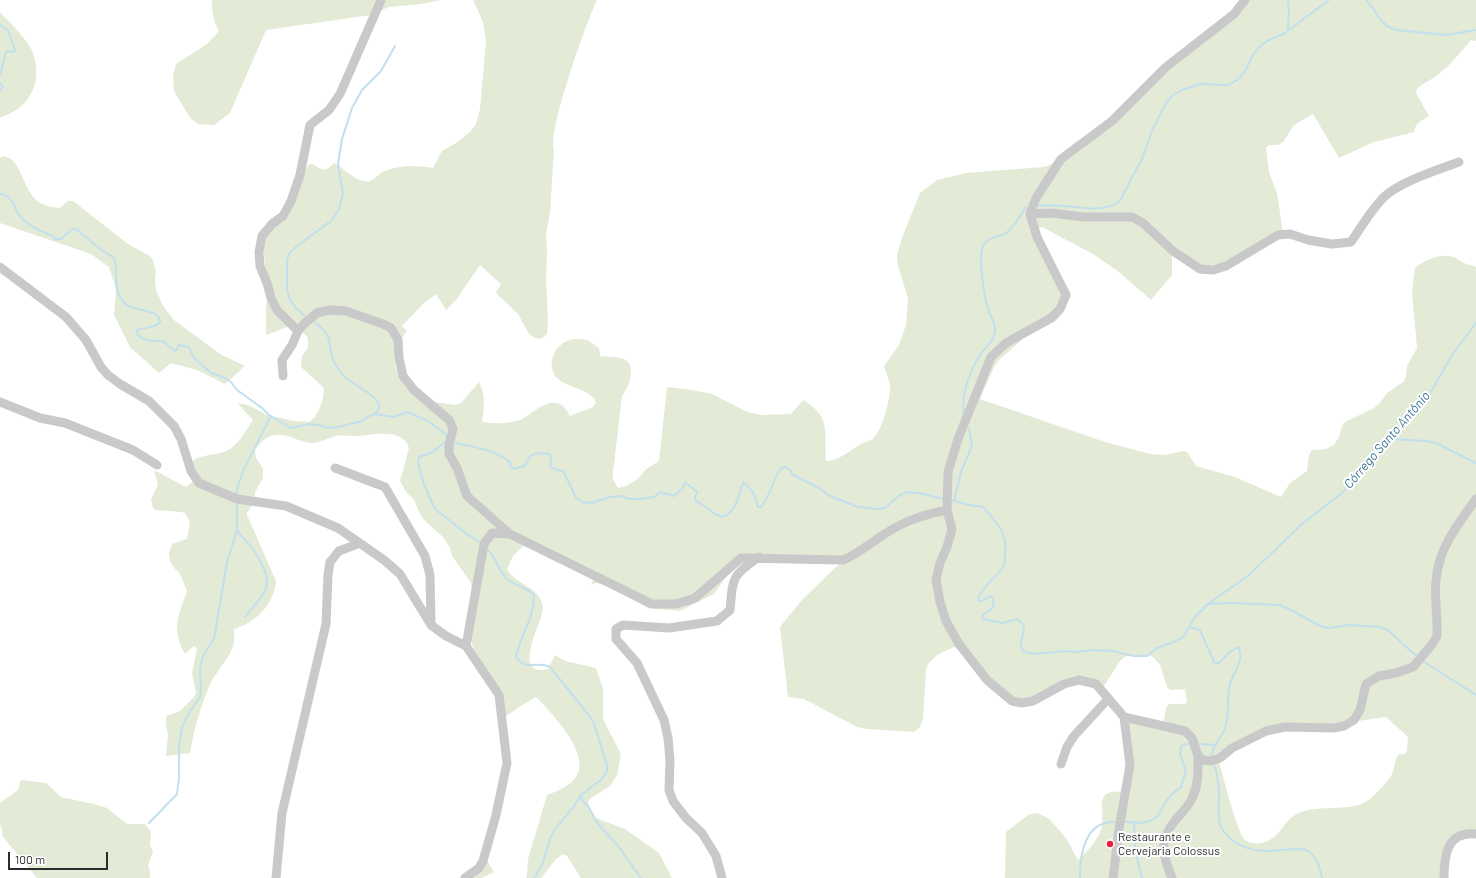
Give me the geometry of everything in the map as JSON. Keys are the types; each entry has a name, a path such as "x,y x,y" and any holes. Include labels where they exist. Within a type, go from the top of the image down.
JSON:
{"street":[{"path":"298,331 277,310 271,298 260,266 259,252 262,236 272,224 283,216 291,201 300,176 310,125 329,110 340,94 381,0"},
{"path":"1113,878 1119,829 1130,765 1124,717 1096,684 1079,680 1064,684 1033,701 1022,703 1012,701 987,680 959,644 946,621 940,602 936,579 952,529 947,510 948,472 958,439 991,357 1006,343 1051,318 1060,309 1066,295 1037,237 1030,214 1036,198 1061,159 1112,121 1166,68 1234,14 1245,0"},
{"path":"1030,214 1052,212 1083,217 1132,217 1143,223 1173,251 1200,269 1213,270 1226,266 1278,236 1290,234 1308,240 1332,244 1351,242 1373,209 1385,196 1420,177 1459,162"},
{"path":"0,267 66,317 86,340 101,367 108,375 149,401 174,426 181,439 191,470 199,483 236,499 286,506 338,528 384,560 400,574 431,625 446,636 466,646 498,695 507,763 496,815 483,861 479,868 466,878"},
{"path":"283,376 282,360 292,345 298,331 317,313 330,310 346,311 383,324 390,328 398,340 398,358 403,376 414,390 449,420 453,429 450,440 449,454 457,468 467,496 510,534 652,604 676,604 695,598 741,558 759,557 843,560 856,554 883,535 905,523 923,515 947,510"},
{"path":"0,402 40,418 65,423 132,450 157,465"},
{"path":"334,468 386,488 425,556 430,575 431,625"},
{"path":"1198,756 1203,760 1210,761 1220,758 1232,748 1266,731 1285,727 1334,728 1344,726 1354,720 1360,710 1366,684 1379,676 1396,674 1413,667 1437,636 1436,579 1440,561 1458,523 1476,499"},
{"path":"466,646 484,544 492,533 510,534"},
{"path":"274,876 282,812 326,624 330,562 339,552 360,543"},
{"path":"722,878 716,856 702,834 686,818 673,801 670,790 668,738 664,720 637,663 616,639 616,629 623,624 669,628 717,621 730,610 732,582 742,569 759,557"},
{"path":"1061,764 1067,747 1074,736 1108,699"},
{"path":"1124,717 1185,731 1192,738 1198,756 1198,777 1193,795 1166,835 1163,849 1172,878"},
{"path":"1444,878 1444,862 1449,846 1458,836 1464,834 1476,834"}],"green space":[{"path":"212,0 440,0 422,4 389,7 371,15 266,30 230,113 214,125 198,124 190,118 174,91 173,76 176,64 207,44 219,31 213,16"},
{"path":"473,0 597,0 585,29 569,76 556,122 553,139 554,150 550,212 546,234 547,334 541,339 535,338 529,334 518,314 496,293 501,284 480,265 456,300 446,310 436,294 423,304 402,326 407,331 399,343 395,353 395,365 400,378 434,402 455,405 461,403 479,382 484,397 482,422 501,423 525,418 546,404 557,403 563,406 570,416 593,407 596,402 586,392 565,384 554,375 552,368 553,356 556,350 566,341 580,339 589,341 599,348 600,356 618,357 624,359 630,365 631,374 627,389 622,396 613,473 613,479 618,488 626,486 638,479 646,469 659,461 667,387 712,394 747,412 762,415 791,414 803,400 819,413 825,426 826,461 838,458 873,439 882,423 887,409 890,384 884,366 899,345 906,325 908,298 898,266 897,255 903,235 920,193 937,180 966,173 1044,167 1054,163 1077,146 1244,0 1476,0 1476,41 1471,40 1456,58 1443,70 1416,90 1417,95 1429,116 1417,124 1414,132 1374,142 1339,158 1313,114 1294,125 1283,142 1278,145 1269,145 1266,148 1269,172 1277,193 1283,232 1213,269 1172,255 1172,275 1151,300 1119,272 1093,254 1042,227 1039,228 1040,245 1070,292 1066,308 1056,321 1027,335 997,362 980,399 1105,442 1150,454 1165,455 1183,451 1187,452 1196,466 1235,477 1281,497 1290,483 1307,471 1309,455 1312,450 1326,449 1334,445 1345,422 1374,408 1387,393 1403,382 1406,377 1407,366 1417,348 1412,293 1415,268 1423,262 1443,256 1454,257 1466,264 1476,267 1476,836 1462,839 1451,845 1445,878 1005,878 1006,832 1028,815 1035,813 1048,818 1067,840 1078,860 1096,840 1102,826 1102,800 1104,796 1116,791 1127,792 1132,759 1132,742 1125,715 1163,725 1166,708 1169,704 1187,703 1185,689 1170,690 1167,687 1160,665 1154,658 1149,655 1131,655 1125,657 1120,661 1104,686 1084,682 1023,701 1003,695 965,649 954,647 937,655 928,664 926,670 923,718 920,727 914,732 867,729 857,727 804,699 788,697 780,627 802,600 839,564 744,562 731,570 714,594 680,611 648,608 605,585 596,583 591,585 595,576 524,545 513,556 507,569 516,579 538,595 543,608 531,647 531,665 537,669 548,669 555,655 565,661 596,668 603,689 603,719 621,754 617,775 610,786 591,798 588,802 589,809 596,818 625,829 659,853 672,878 581,878 567,856 563,854 556,859 541,878 526,878 528,859 547,795 564,788 574,779 580,766 578,756 567,733 536,697 502,719 497,696 475,655 470,635 473,598 471,583 452,556 450,548 443,537 425,521 414,500 406,492 400,481 409,448 406,441 400,437 386,434 336,436 312,443 287,436 276,435 266,438 255,450 256,458 263,469 263,478 255,492 255,501 247,515 276,581 275,589 268,605 256,617 250,622 234,629 234,642 232,647 207,691 196,726 190,753 166,756 168,735 166,716 180,711 196,693 192,673 197,648 194,646 185,654 178,637 177,622 187,591 179,572 174,568 170,561 169,553 172,544 187,539 190,522 185,513 156,510 153,508 151,499 158,485 154,470 186,487 192,482 192,461 200,457 222,453 230,449 253,420 237,403 248,405 267,415 294,421 309,422 314,418 319,410 323,398 324,388 301,367 302,356 308,347 308,338 300,329 290,326 266,335 266,304 269,296 264,249 268,229 283,214 309,164 325,170 334,163 356,178 367,182 373,180 384,171 399,167 415,166 433,168 442,151 456,143 470,132 476,124 480,109 486,41 483,22","holes":["1386,717 1408,737 1407,751 1405,754 1399,754 1397,756 1392,774 1385,784 1370,799 1355,806 1307,810 1293,816 1269,841 1255,844 1245,840 1234,816 1219,762 1240,746 1281,728 1351,722"]},
{"path":"0,12 20,33 30,47 36,63 36,79 34,87 25,102 17,109 0,118"},
{"path":"4,156 11,159 16,165 27,188 38,201 47,206 60,208 68,201 73,201 128,244 152,258 156,271 156,290 163,306 174,320 220,354 245,366 225,384 197,370 171,363 159,373 130,347 114,315 116,289 109,267 91,254 0,223 0,158"},
{"path":"22,780 46,783 61,797 107,808 127,824 145,824 151,832 150,845 153,851 148,865 150,878 37,878 3,837 0,824 0,803 18,790"},
{"path":"486,859 494,872 482,878 460,878"}],"waterway":[{"path":"1288,0 1288,29"},
{"path":"1039,206 1059,205 1089,209 1109,206 1119,202 1142,159 1152,131 1166,103 1173,95 1182,90 1201,84 1228,85 1237,80 1244,73 1259,47 1267,41 1285,33 1329,0"},
{"path":"1366,0 1380,19 1387,26 1396,30 1446,35 1476,30"},
{"path":"0,24 8,31 15,50 14,52 6,52 0,75"},
{"path":"305,316 290,300 287,290 287,260 289,254 296,247 332,220 339,209 343,194 338,164 342,139 352,108 362,90 381,71 395,46"},
{"path":"0,83 3,87 0,91"},
{"path":"0,194 7,196 20,216 35,228 53,236 55,239 61,239 72,229 76,229 114,258 116,264 117,289 122,300 131,307 152,313 159,318 160,323 137,330 137,334 140,337 143,339 163,341 175,351 179,345 189,347 193,357 211,373 223,377 231,382 237,390 262,408 269,415 291,428 309,424 328,428 338,427 363,421 367,417 375,414 393,417 407,412 426,420 442,431 448,438"},
{"path":"964,416 963,408 965,392 969,377 980,355 992,340 995,333 994,324 988,309 983,287 981,268 983,246 988,240 1003,235 1009,231 1026,208"},
{"path":"315,323 326,333 335,364 341,372 345,377 371,395 378,402 379,408 375,414"},
{"name":"Córrego Santo Antônio","path":"951,500 983,507 997,523 1005,540 1005,557 1003,566 978,598 979,601 990,596 992,597 994,605 982,616 982,619 1003,623 1017,619 1021,622 1024,629 1021,648 1025,652 1035,654 1093,650 1113,651 1133,656 1147,656 1157,648 1176,641 1184,636 1194,618 1208,604 1249,575 1302,524 1350,485 1382,446 1432,390 1452,355 1476,323"},
{"path":"237,493 237,488 244,469 271,416"},
{"path":"954,501 961,472 972,446 969,428"},
{"name":"Córrego Santo Antônio","path":"1389,439 1427,441 1438,444 1476,463"},
{"path":"446,441 433,452 419,457 418,462 423,482 435,509 478,541"},
{"path":"453,442 494,453 505,458 511,464 510,467 515,469 526,465 529,457 536,453 549,454 551,457 550,467 564,472 576,498 582,502 592,503 610,497 620,496 630,499 640,499 654,497 660,492 674,496 686,483 697,492 695,498 696,501 717,515 723,516 727,515 735,506 743,482 752,490 758,507 761,507 767,498 780,469 786,467 793,475 819,488 830,496 858,507 878,509 885,508 900,495 908,492 944,499"},
{"path":"149,823 177,794 179,778 179,747 182,727 189,713 200,697 200,669 204,654 214,639 227,562 237,530 237,505"},
{"path":"237,530 256,554 267,579 261,598 245,617"},
{"path":"488,550 507,579 528,590 534,595 532,612 520,642 516,657 527,665 545,665 550,667 591,718 607,765 607,771 602,779 580,796 575,805 556,828 551,836 542,865 534,878"},
{"path":"1209,604 1229,603 1280,605 1320,626 1329,628 1349,625 1380,627 1389,631 1415,655"},
{"path":"1189,627 1200,630 1214,662 1219,663 1229,653 1238,647 1240,652 1240,661 1230,684 1228,695 1228,712 1224,732 1214,748 1212,755"},
{"path":"1424,662 1476,695"},
{"path":"1126,822 1140,823 1150,821 1158,816 1166,801 1181,787 1186,771 1180,755 1181,747 1183,744 1188,744"},
{"path":"1200,744 1215,745"},
{"path":"1215,766 1219,790 1218,815 1221,827 1226,834 1239,845 1255,850 1272,851 1298,849 1308,851 1316,859 1322,878"},
{"path":"582,796 581,799 588,806 598,824 618,846 641,878"},
{"path":"1080,878 1083,850 1090,834 1104,823 1114,822"},
{"path":"1134,822 1136,854 1142,878"}],"place":[{"name":"Restaurante e Cervejaria Colossus","path":"1110,844"}]}
